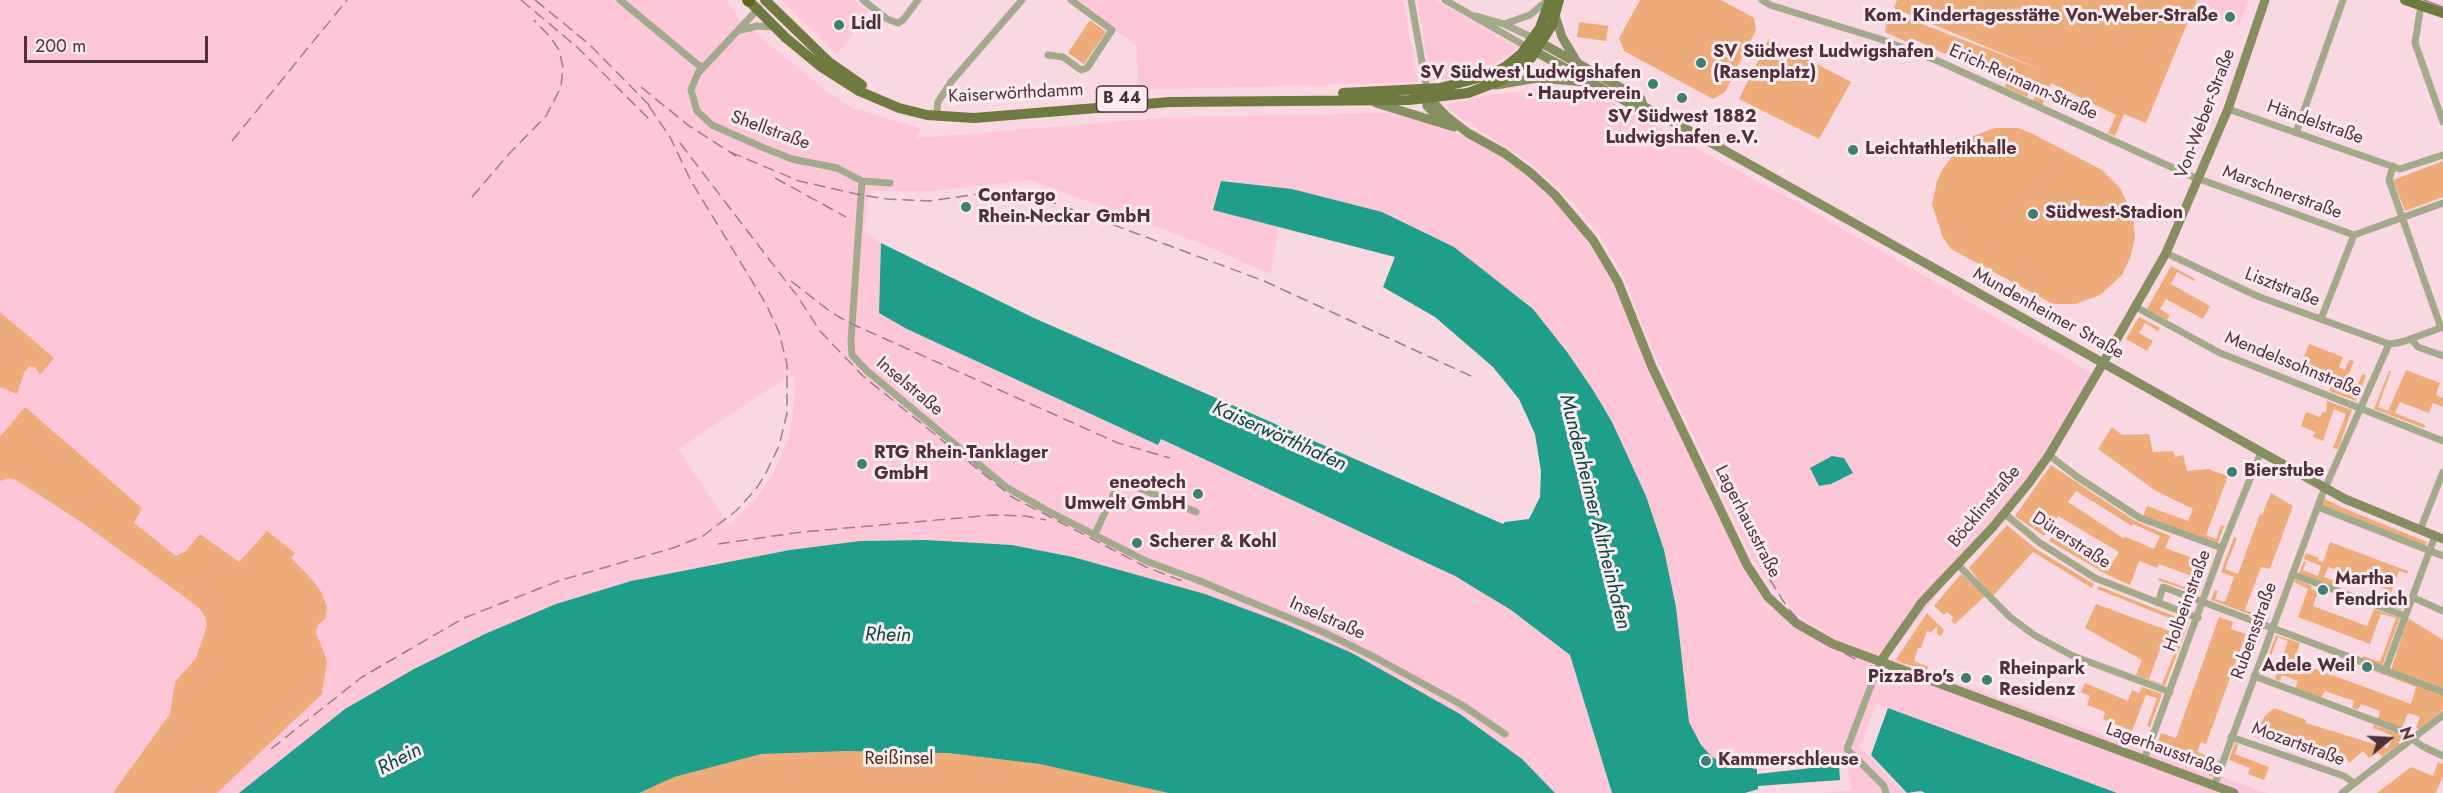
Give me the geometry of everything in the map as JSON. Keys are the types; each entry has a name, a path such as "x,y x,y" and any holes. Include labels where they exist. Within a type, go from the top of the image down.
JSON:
{"main road":[{"name":"Kaiserwörthdamm","path":"766,0 830,62 862,85 899,101 937,110 974,112 1169,96 1329,94 1428,96"},
{"name":"B 44","path":"1428,96 1490,75 1535,45 1549,0"},
{"name":"B 44","path":"1428,96 1468,93 1514,73 1555,15 1559,0"},
{"path":"2405,0 2443,14"},
{"name":"Kaiserwörthdamm","path":"752,4 820,66 841,81 899,108 927,115 974,118 1170,102 1368,100 1428,96"}],"street":[{"path":"620,0 702,68"},
{"name":"Shellstraße","path":"766,0 752,4 738,30 702,68 694,81 691,95 697,111 712,125 792,159 837,168 862,181 890,183"},
{"path":"863,0 887,20 898,23 903,20 918,0"},
{"path":"937,110 938,102 951,82 1022,0"},
{"path":"1048,55 1063,57 1081,70 1087,68 1112,30 1071,0"},
{"path":"1411,0 1428,96 1427,106 1443,122"},
{"name":"Mundenheimer Straße","path":"1444,0 1578,64 1641,99 1643,106"},
{"path":"1503,24 1530,15 1549,0"},
{"name":"Erich-Reimann-Straße","path":"1762,0 1938,61 2199,179"},
{"name":"Von-Weber-Straße","path":"2103,364 2166,253 2199,179 2228,109 2265,0"},
{"path":"2296,133 2343,0"},
{"path":"2421,5 2415,44 2443,122"},
{"path":"1555,15 1562,37 1578,64"},
{"name":"Mundenheimer Straße","path":"1474,16 1503,24 1636,107 1643,106 2326,489 2439,538"},
{"path":"738,30 757,26 776,27"},
{"path":"1487,86 1537,78 1596,84"},
{"name":"Lagerhausstraße","path":"1428,96 1440,110 1468,133 1504,153 1531,173 1561,202 1593,240 1618,282 1652,367 1747,565 1768,597 1796,623 1817,636 1848,650 2234,793"},
{"path":"1368,100 1443,122 1468,133"},
{"name":"Händelstraße","path":"2228,109 2393,166"},
{"path":"2388,344 2411,339 2442,327 2389,180 2393,166 2400,169 2443,155"},
{"name":"Marschnerstraße","path":"2199,179 2354,235"},
{"name":"Inselstraße","path":"862,181 852,324 852,355 856,361 1006,487 1146,561 1323,632 1376,658 1462,705 1504,734"},
{"path":"2320,320 2354,235 2443,203"},
{"name":"Lisztstraße","path":"2166,253 2257,296 2388,344"},
{"name":"Mendelssohnstraße","path":"2136,307 2220,353 2443,441"},
{"path":"2411,339 2418,348 2443,356"},
{"name":"Rubensstraße","path":"2214,786 2318,507 2388,344"},
{"name":"Böcklinstraße","path":"1880,662 1922,602 2005,514 2049,455 2103,364"},
{"name":"Holbeinstraße","path":"2144,760 2222,548 2261,452"},
{"path":"2049,455 2076,476 2140,518 2222,548"},
{"path":"2420,530 2443,472"},
{"path":"1095,534 1120,480 1196,512"},
{"path":"2318,507 2443,556"},
{"name":"Dürerstraße","path":"2005,514 2040,543 2095,578 2198,618"},
{"path":"2385,671 2429,551 2439,538"},
{"path":"1958,565 2010,616 2034,635 2073,656 2170,692"},
{"path":"2292,574 2405,616"},
{"path":"2157,603 2163,587 2443,692"},
{"path":"2412,597 2443,611"},
{"path":"1880,662 1847,749 1884,786 1886,793"},
{"path":"2254,676 2402,731 2422,746 2443,756"},
{"path":"2342,793 2443,715"},
{"name":"Mozartstraße","path":"2231,737 2344,777 2354,783"}],"shaded area":[{"path":"0,0 726,0 740,20 833,96 853,108 920,128 917,138 1172,117 1393,113 1436,123 1487,147 1526,174 1555,201 1582,232 1613,281 1744,568 1754,583 1779,613 1827,635 1795,613 1778,590 1774,592 1750,554 1653,352 1624,277 1598,233 1570,200 1527,160 1460,118 1445,105 1495,94 1541,89 1589,90 1802,205 2092,373 2059,436 1888,658 2267,793 2117,793 1876,704 1863,740 1858,745 1905,793 1821,793 1851,790 1847,757 1844,753 1756,759 1757,769 1725,764 1712,757 1701,745 1689,722 1676,607 1664,550 1646,496 1612,422 1593,390 1533,309 1454,247 1382,212 1292,189 1221,182 1213,209 1279,227 1270,274 1200,243 1030,180 932,191 869,191 864,232 881,243 879,313 1159,445 1161,439 1455,576 1511,610 1570,655 1614,793 1555,793 1522,759 1460,714 1352,653 1283,623 1205,594 1075,557 1012,545 926,540 860,541 790,550 631,581 556,604 487,633 414,669 345,709 239,793 0,793","holes":["795,376 789,436 776,468 757,498 729,525 678,449 786,378"]},
{"path":"782,0 854,0 869,12 837,55"},
{"path":"1078,0 1403,0 1418,82 1138,90 1137,47"},
{"path":"1417,0 1436,0 1517,47 1511,54 1482,70 1460,77 1431,81"},
{"name":"Kom. Kindertagesstätte Von-Weber-Straße","path":"2197,0 2249,0 2239,26 2194,8"}],"green space":[{"name":"SV Südwest Ludwigshafen (Rasenplatz)","path":"1640,0 1721,0 1754,18 1756,30 1725,92 1713,99 1624,51 1619,38"},
{"path":"1897,0 2197,0 2146,123 2124,114 2115,136 2108,133 2116,115 2051,83 2042,106 2032,102 2037,92 2030,88 2027,97 2005,87 2006,82 1911,38 1909,43 1885,32 1888,11 2042,70 1894,8"},
{"path":"1090,20 1106,32 1084,64 1068,53"},
{"path":"1579,22 1608,26 1606,41 1577,37"},
{"path":"1769,39 1851,82 1819,139 1739,99"},
{"name":"Südwest-Stadion","path":"1995,128 2018,128 2031,133 2102,170 2120,188 2133,216 2135,238 2130,258 2122,275 2100,295 2075,304 2053,304 1951,249 1943,238 1932,204 1942,170 1959,147 1973,136"},
{"path":"2443,161 2443,197 2405,211 2393,180"},
{"path":"2171,266 2195,279 2194,281 2177,272 2171,284 2210,306 2203,319 2166,299 2160,309 2170,315 2167,320 2147,309"},
{"path":"0,312 54,358 40,375 35,367 29,366 24,373 17,394 0,387"},
{"path":"2139,317 2160,328 2158,331 2145,323 2139,333 2153,341 2147,351 2126,339"},
{"path":"2309,344 2343,357 2339,367 2345,370 2349,360 2354,361 2342,391 2354,395 2362,374 2366,375 2356,401 2329,391 2335,375 2302,362"},
{"path":"2406,370 2440,383 2436,395 2443,398 2443,407 2433,403 2429,413 2400,402 2395,413 2425,425 2424,428 2374,409 2389,371 2391,371 2378,407 2388,411"},
{"path":"2327,401 2352,410 2338,449 2333,448 2346,414 2334,409 2323,441 2313,437 2315,432 2301,426 2306,412 2320,417 2322,412 2326,413"},
{"path":"25,407 142,508 134,523 176,556 186,551 200,534 239,562 267,531 295,553 291,558 322,593 327,608 325,619 318,625 316,632 327,661 322,694 217,793 113,793 170,714 175,682 196,658 207,626 206,618 200,609 182,595 81,522 16,480 8,478 0,481 0,437"},
{"path":"2112,427 2122,435 2149,434 2153,452 2173,451 2175,457 2183,455 2187,471 2208,469 2228,476 2206,535 2216,539 2221,525 2224,526 2218,543 2143,516 2147,506 2188,521 2193,509 2156,491 2098,449"},
{"path":"2051,465 2135,521 2170,536 2165,548 2204,562 2201,570 2206,572 2198,594 2158,580 2159,578 2196,591 2200,579 2159,564 2157,568 2139,561 2130,585 2049,541 2051,537 2108,571 2119,552 2058,516 2044,536 2015,516","holes":["2076,491 2132,526 2133,524 2160,536 2154,549 2126,537 2123,538 2068,502"]},
{"path":"2271,493 2293,506 2270,569 2261,567 2245,610 2269,619 2268,621 2211,600 2215,590 2218,591 2215,599 2225,602 2234,577 2221,572 2234,537 2237,538 2225,569 2238,574 2260,514 2262,515"},
{"path":"2323,498 2427,542 2425,547 2320,505"},
{"path":"2007,525 2036,549 2094,584 2092,588 2033,552 1992,597 1969,568"},
{"path":"2330,542 2408,571 2407,574 2399,571 2388,601 2402,607 2401,610 2381,603 2386,589 2328,567 2324,577 2340,583 2338,588 2299,573 2304,561 2306,562 2303,570 2318,576 2321,566 2304,559 2306,553 2323,562"},
{"path":"1961,574 1985,596 1955,624 1951,621 1953,617 1947,612 1944,615 1934,606"},
{"path":"2295,579 2312,586 2311,589 2318,592 2313,606 2367,626 2374,609 2400,618 2382,666 2362,658 2363,656 2380,662 2396,618 2381,614 2370,644 2298,617 2308,589 2294,582"},
{"path":"2098,586 2189,622 2165,686 2136,675 2142,660 2085,628 2096,604 2180,635 2184,624 2097,589","holes":["2160,649 2174,654 2162,684 2149,679"]},
{"path":"1927,613 1944,630 1941,636 1937,634 1937,626 1931,632 1927,631 1921,648 1918,648 1914,661 1928,667 1927,670 1899,662 1896,659"},
{"path":"2219,617 2233,622 2231,629 2246,634 2206,744 2201,742 2197,752 2219,760 2213,777 2209,775 2212,764 2157,744 2161,733 2176,738"},
{"path":"2408,618 2443,640 2443,690 2391,670"},
{"path":"2276,635 2300,643 2294,661 2411,704 2416,687 2311,647 2443,695 2443,710 2419,729 2416,728 2420,717 2408,713 2402,728 2378,719 2380,711 2361,704 2358,710 2352,708 2354,701 2325,691 2321,698 2295,689 2298,681 2282,675 2280,681 2275,679 2288,641 2278,637 2264,675 2262,674"},
{"path":"2085,683 2128,701 2132,690 2139,693 2142,687 2162,694 2150,727 2147,726 2157,698 2146,695 2132,731 2103,719 2105,712 2087,705 2090,696 2081,692"},
{"path":"2274,708 2306,720 2306,723 2387,748 2392,740 2391,735 2373,728 2374,725 2400,734 2405,740 2382,757 2378,752 2369,758 2363,751 2349,763 2346,757 2310,744 2311,741 2268,728 2266,733 2262,732 2259,738 2255,737 2264,717"},
{"name":"Reißinsel","path":"854,728 1229,793 570,793"},
{"path":"2235,743 2238,744 2235,754 2269,767 2264,780 2248,774 2250,768 2229,760"},
{"path":"2438,762 2443,764 2443,776 2436,793 2377,793 2411,767 2433,776"}],"water":[{"path":"1221,181 1292,189 1382,212 1454,247 1533,309 1593,390 1612,422 1646,496 1664,550 1676,607 1689,722 1701,745 1712,757 1725,764 1757,769 1757,774 1839,765 1840,780 1758,786 1758,789 1745,793 1612,793 1570,655 1511,610 1455,576 1161,439 1158,445 907,329 879,313 881,243 1034,318 1503,524 1529,519 1540,497 1541,471 1535,434 1519,399 1493,367 1435,317 1383,287 1395,257 1213,210"},
{"path":"1832,456 1844,458 1853,473 1831,484 1819,486 1810,468"},
{"name":"Rhein","path":"926,540 1012,545 1073,557 1205,594 1283,623 1352,653 1460,714 1522,759 1555,793 1169,793 1040,764 949,753 846,751 761,754 674,777 639,793 239,793 345,709 414,669 487,633 556,604 631,581 790,550 860,541"},
{"path":"1888,708 2117,793 1925,793 1921,791 1907,793 1871,755"}],"tram line":[{"path":"2424,0 2443,7"}],"railway":[{"path":"232,141 347,0"},
{"path":"521,0 577,47 649,119"},
{"path":"535,0 589,44 652,108"},
{"path":"472,197 546,116 561,87 563,67 559,50 534,20"},
{"path":"641,87 688,125 736,156"},
{"path":"271,749 362,677 464,618 561,580 673,548 703,536 736,511 765,475 779,446 787,413 787,364 779,332 766,304 691,181 670,137 646,102"},
{"path":"680,143 798,297 820,331 863,376 1012,497 1146,567 1185,582"},
{"path":"730,152 799,181 887,199 929,201 1001,191 1026,194 1264,281 1471,376"},
{"path":"775,178 846,217"},
{"path":"791,281 832,313 852,324 1118,443 1170,458"},
{"path":"1738,514 1769,578 1787,607 1805,627 1827,644 1857,660"},
{"path":"718,544 802,532 993,515 1025,516 1046,520"}],"place":[{"name":"Kom. Kindertagesstätte Von-Weber-Straße","path":"2230,17"},
{"name":"Lidl","path":"839,25"},
{"name":"SV Südwest Ludwigshafen (Rasenplatz)","path":"1701,63"},
{"name":"SV Südwest Ludwigshafen - Hauptverein","path":"1653,84"},
{"name":"SV Südwest 1882 Ludwigshafen e.V.","path":"1682,98"},
{"name":"Leichtathletikhalle","path":"1853,150"},
{"name":"Contargo Rhein-Neckar GmbH","path":"966,207"},
{"name":"Südwest-Stadion","path":"2033,214"},
{"name":"RTG Rhein-Tanklager GmbH","path":"862,464"},
{"name":"Bierstube","path":"2232,472"},
{"name":"eneotech Umwelt GmbH","path":"1198,494"},
{"name":"Scherer & Kohl","path":"1137,543"},
{"name":"Martha Fendrich","path":"2323,590"},
{"name":"Adele Weil","path":"2367,667"},
{"name":"PizzaBro's","path":"1966,678"},
{"name":"Rheinpark Residenz","path":"1987,680"},
{"name":"Kammerschleuse","path":"1706,761"}],"water label":[{"name":"Kaiserwörthhafen","path":"1279,437"},
{"name":"Mundenheimer Altrheinhafen","path":"1594,512"}]}
